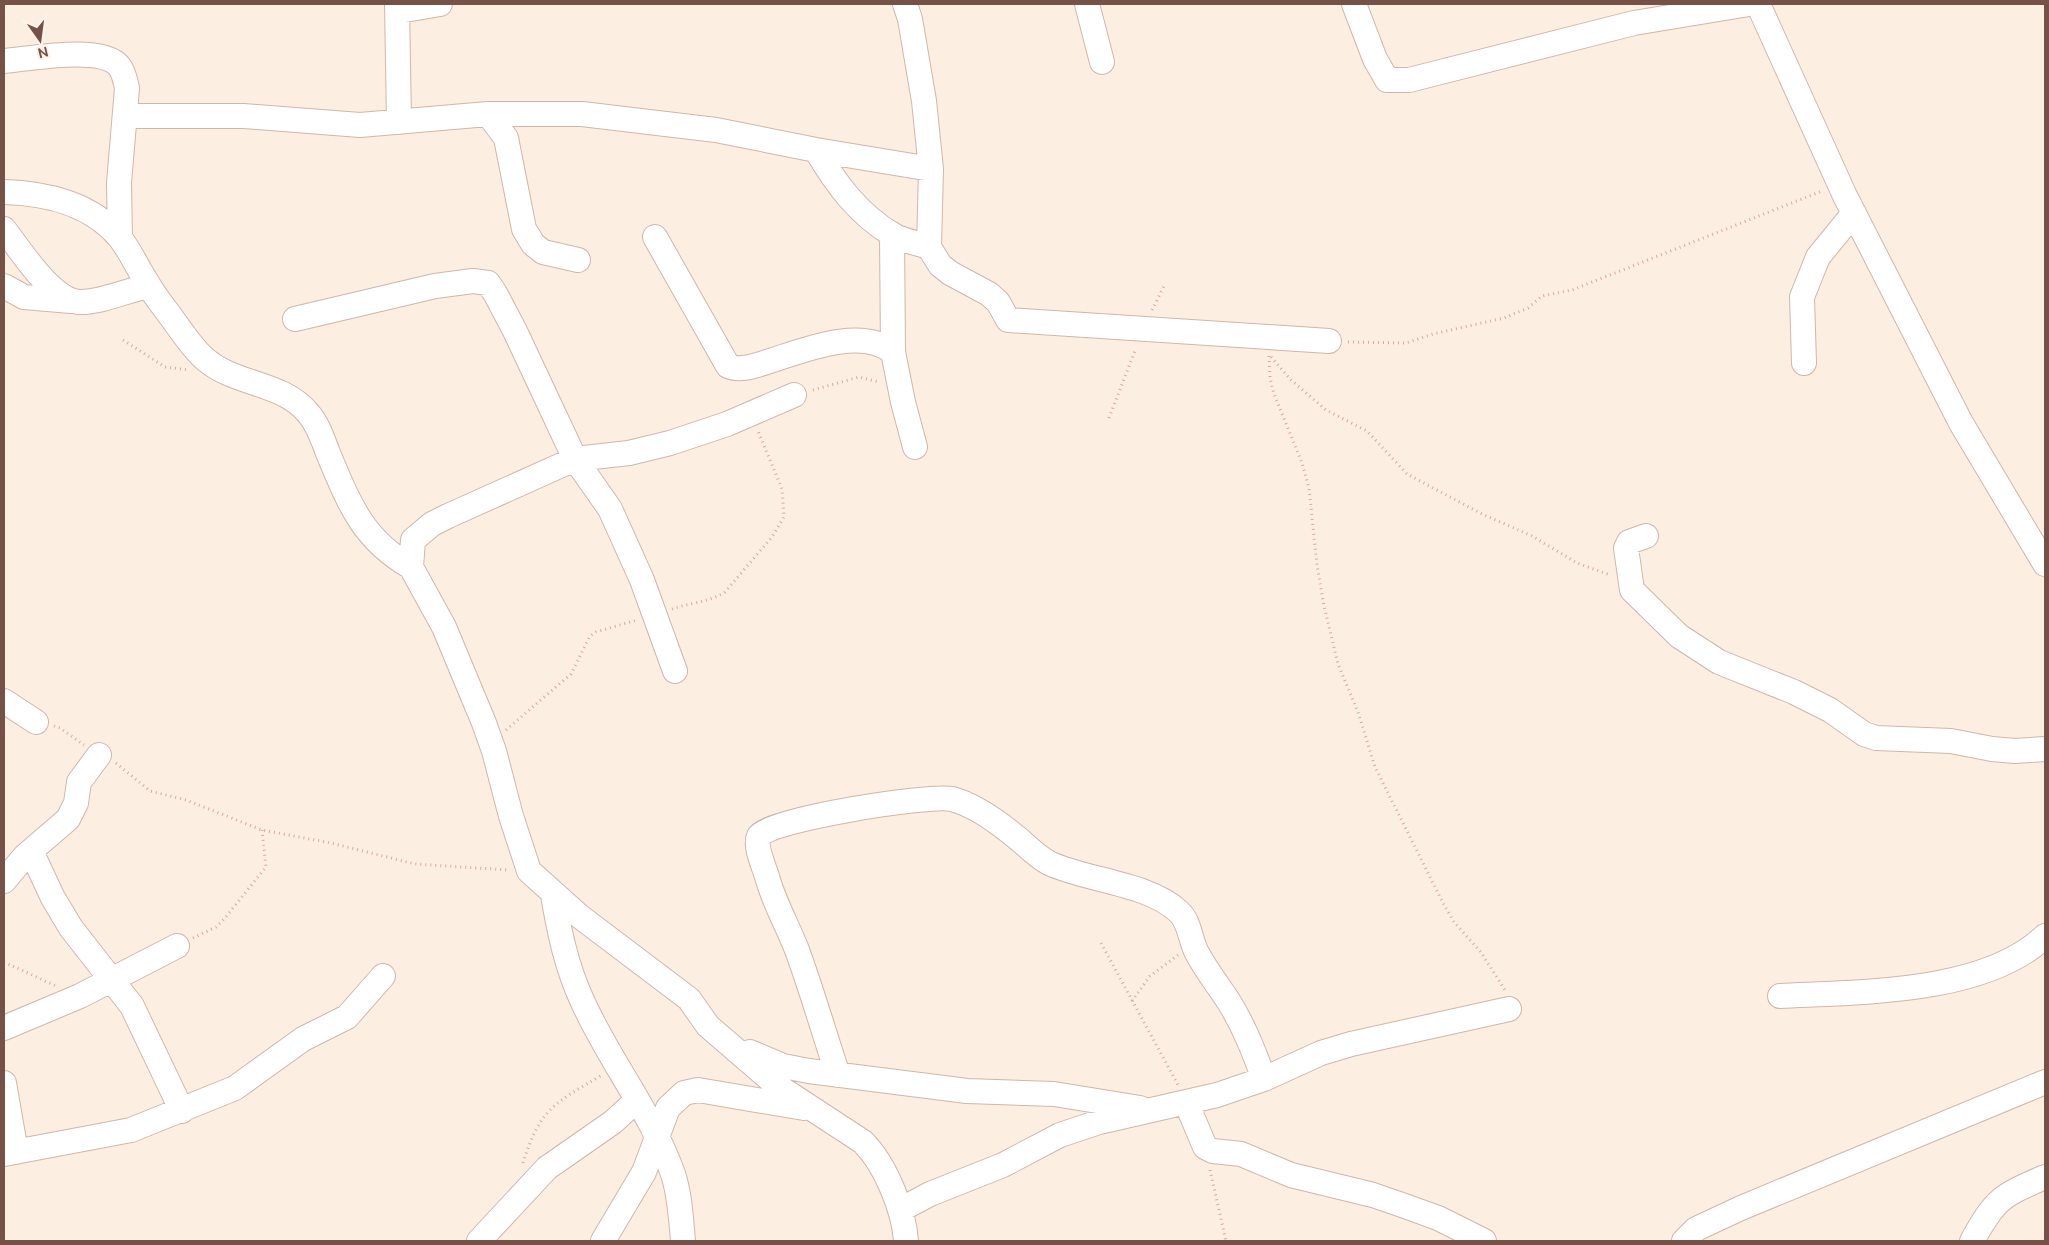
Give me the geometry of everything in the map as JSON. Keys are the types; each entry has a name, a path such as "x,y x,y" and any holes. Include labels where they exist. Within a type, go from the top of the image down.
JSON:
{"street":[{"path":"399,122 398,7 440,4"},
{"path":"905,4 910,19 924,101 931,169 929,247 940,264 950,273 990,294 998,302 1008,320 1330,341"},
{"path":"1087,4 1102,62"},
{"path":"1354,4 1375,59 1387,80 1409,80 1634,23 1748,4"},
{"path":"1758,4 1854,213 1962,423 2045,564"},
{"path":"4,62 86,55 108,58 118,65 127,88 119,183 120,238"},
{"path":"125,116 244,116 360,125 488,114 582,114 716,130 816,150 931,169"},
{"path":"488,114 506,138 524,229 532,244 543,252 578,260"},
{"path":"816,150 844,194 856,207 892,234 929,247"},
{"path":"4,192 36,194 75,206 108,226 120,238 149,286 186,336 211,364 285,395 305,409 321,435 358,520 378,544 411,566 444,627 494,751 511,816 529,871 553,895 689,999 708,1026 779,1087 868,1147 905,1221 906,1241"},
{"path":"1804,363 1802,296 1818,257 1854,213"},
{"path":"4,228 54,290 71,301"},
{"path":"892,234 893,352 914,447"},
{"path":"655,237 728,366 736,368 754,366 844,342 863,340 884,345 893,352"},
{"path":"295,319 435,286 474,281 488,283 496,293 515,331 575,460 610,509 642,580 653,616 675,672"},
{"path":"4,286 24,297 88,301 149,286"},
{"path":"411,566 414,540 432,524 575,460 629,452 670,442 751,414 794,395"},
{"path":"1646,536 1629,542 1626,548 1632,590 1667,627 1719,662 1794,692 1830,710 1870,736 1951,741 2016,751 2045,749"},
{"path":"4,701 36,722"},
{"path":"4,882 31,851 68,819 76,803 79,782 99,756"},
{"path":"838,1075 801,961 771,891 760,852 760,835 770,827 791,820 894,803 952,799 1004,827 1039,858 1049,863 1086,876 1133,888 1174,907 1186,920 1191,939 1207,971 1229,1002 1249,1038 1264,1080"},
{"path":"31,851 53,898 71,928 112,978 143,1026 182,1111"},
{"path":"553,895 562,943 581,999 656,1136 677,1188 683,1241"},
{"path":"1780,996 1897,990 1928,985 2000,964 2034,945 2045,936"},
{"path":"4,1028 80,996 177,946"},
{"path":"4,1083 10,1153 131,1130 235,1088 303,1038 347,1017 383,976"},
{"path":"900,1210 930,1194 1003,1165 1060,1135 1099,1122 1186,1102 1264,1080 1321,1054 1351,1044 1509,1009"},
{"path":"721,1038 783,1066 838,1075 967,1091 1054,1094 1152,1110"},
{"path":"1684,1241 1696,1229 1740,1208 2045,1082"},
{"path":"603,1241 644,1172 668,1108 679,1096 691,1091 749,1098 813,1110"},
{"path":"479,1241 547,1168 613,1122 637,1100"},
{"path":"1186,1102 1205,1147 1213,1151 1241,1154 1291,1175 1373,1194 1438,1218 1484,1241"},
{"path":"1972,1241 1989,1210 2007,1193 2045,1177"}],"path":[{"path":"1330,341 1403,344 1432,334 1504,318 1528,308 1542,296 1572,290 1840,184"},
{"path":"1109,418 1144,330 1166,284"},
{"path":"123,340 165,367 186,371 211,364"},
{"path":"1509,1009 1510,997 1480,951 1454,922 1442,903 1375,767 1336,654 1324,606 1317,565 1309,488 1302,463 1274,394 1270,378 1269,354 1307,395 1326,410 1366,431 1407,474 1480,513 1532,536 1577,563 1609,574 1632,590"},
{"path":"794,395 860,377 899,386"},
{"path":"494,751 498,739 514,721 571,674 590,636 603,630 653,616 696,601 717,597 725,592 779,528 784,517 782,488 751,414"},
{"path":"36,722 60,728 99,756 122,767 150,791 186,800 262,830 414,864 529,871"},
{"path":"177,946 216,926 262,873 267,863 262,830"},
{"path":"1132,1001 1150,976 1172,960 1191,939"},
{"path":"1101,943 1186,1102"},
{"path":"4,962 80,996"},
{"path":"522,1168 534,1130 548,1111 618,1065"},
{"path":"1205,1147 1226,1241"}]}
